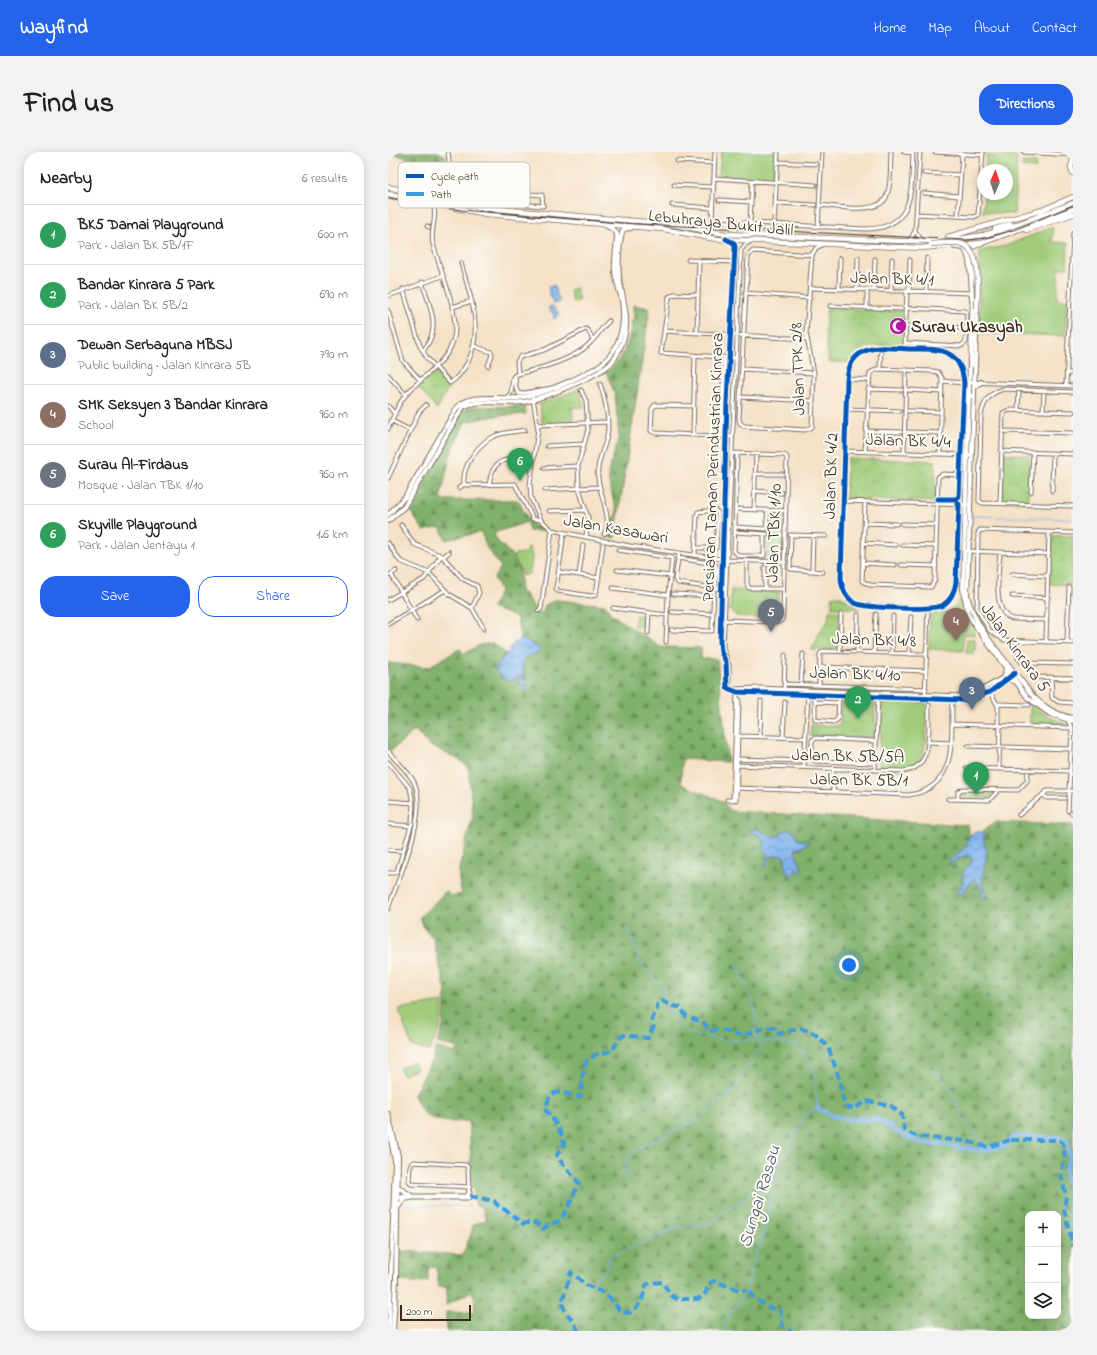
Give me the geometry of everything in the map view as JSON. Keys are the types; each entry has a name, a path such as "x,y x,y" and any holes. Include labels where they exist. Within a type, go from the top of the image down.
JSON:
{"highway":[{"path":"1073,159 1071,167 1073,173"},
{"path":"388,184 398,186"},
{"path":"388,187 398,189"},
{"path":"388,190 398,193"},
{"path":"388,194 398,195"},
{"path":"891,241 939,239 966,233 1042,210 1073,197"},
{"name":"Lebuhraya Bukit Jalil","path":"488,208 669,224 719,233 891,241 945,241 977,236 1005,229 1073,203"},
{"name":"Lebuhraya Bukit Jalil","path":"458,208 486,214 669,230 726,239 822,245 921,248 982,243 1010,234 1073,209"},
{"path":"1010,234 1044,226 1073,214"},
{"path":"985,232 1041,215"},
{"path":"899,241 907,244 961,243 971,251 975,258 978,276 977,310"},
{"path":"971,365 973,296"}],"main road":[{"path":"388,515 405,497 458,406 472,399 533,397 589,377 608,366 618,353 627,323 625,299 619,276 616,232 605,225"},
{"path":"388,521 404,507 463,407 472,403 522,402 588,373 602,364 617,346 623,328 622,300 615,271 622,231 627,228 636,227"},
{"name":"Jalan Kinrara 5","path":"969,455 975,381 977,310 976,284 970,250 972,247 982,243"},
{"path":"949,246 962,248 966,251 973,296"},
{"name":"Jalan Kinrara 5","path":"971,365 975,381 969,455 963,595 968,614 1006,667 1013,673 1016,682 1033,702 1050,714 1073,722"},
{"path":"974,388 975,381"},
{"name":"Jalan Kinrara 5","path":"966,551 967,589 970,608 980,626 1013,673 1040,703 1055,713 1073,718"},
{"path":"1006,667 1006,678 1016,682"},
{"path":"388,1114 398,1151 398,1187 396,1197 398,1208 389,1331"},
{"path":"388,1124 395,1161 396,1197 391,1318 393,1331"},
{"path":"398,1187 402,1192 410,1197"},
{"path":"398,1208 404,1199 410,1197"}],"street":[{"path":"448,152 449,162"},
{"path":"704,231 710,227 712,220 715,152"},
{"path":"774,224 778,152"},
{"path":"818,226 817,205 822,152"},
{"path":"776,203 864,208 880,205 886,199 888,192 891,152"},
{"path":"712,220 874,229 888,224 901,216 906,208 910,196 913,152 904,152"},
{"path":"910,240 915,231 920,152"},
{"path":"916,214 976,217 980,212 983,154 935,152"},
{"path":"1024,152 1073,155"},
{"path":"958,216 962,154"},
{"path":"677,161 715,163"},
{"path":"778,162 816,164"},
{"path":"924,173 961,175"},
{"path":"714,178 815,184"},
{"path":"750,223 752,181"},
{"path":"674,185 713,187"},
{"path":"924,193 959,196"},
{"path":"530,194 544,196 542,207 530,206"},
{"path":"719,200 751,202"},
{"path":"672,205 712,208"},
{"path":"388,429 406,395 447,356 453,342 455,324 452,307 432,238 435,212 434,208"},
{"path":"435,212 441,208"},
{"path":"510,211 514,208"},
{"path":"518,208 523,212"},
{"path":"712,220 715,230 719,233"},
{"path":"915,231 921,240"},
{"path":"1066,385 1071,309 1073,233"},
{"name":"Persiaran Taman Perindustrian Kinrara","path":"726,239 735,245 734,334 736,358 723,648 728,661 728,684 730,688 737,690"},
{"name":"Persiaran Taman Perindustrian Kinrara","path":"737,690 729,691 726,686 726,662 720,650 722,559 730,358 734,334 741,250 746,244 752,241"},
{"path":"813,402 740,397 745,293 747,259 753,251 812,255 816,248 822,245"},
{"name":"Jalan TPK 2/8","path":"740,397 739,421 742,425 806,430 810,428 812,424 814,373 807,339 812,255"},
{"path":"839,289 840,258"},
{"path":"857,290 858,258"},
{"path":"926,292 927,258"},
{"path":"874,290 875,259"},
{"path":"891,291 892,259"},
{"path":"688,260 734,262"},
{"path":"697,333 699,260"},
{"path":"905,349 910,260"},
{"path":"403,289 423,351 447,382 452,382 466,365 474,346 476,325 472,301 461,263"},
{"path":"388,296 403,289 442,276"},
{"path":"422,282 434,324 432,337 423,351"},
{"name":"Jalan BK 4/1","path":"811,288 908,291 973,296"},
{"path":"867,290 867,308"},
{"path":"745,293 810,298"},
{"path":"698,295 670,296 660,351 664,355 736,358"},
{"path":"452,307 472,301"},
{"path":"830,306 902,309"},
{"path":"905,343 965,345 967,328 967,314 962,310 907,308"},
{"path":"388,311 404,361 421,381"},
{"path":"504,399 511,393 513,377 571,356 589,345 600,329 609,320"},
{"path":"906,326 967,328"},
{"path":"553,388 519,394 516,389 517,362 520,357 544,350 586,329 593,340"},
{"path":"664,331 807,339"},
{"path":"474,346 491,352 492,356 488,366"},
{"path":"880,369 881,348"},
{"name":"Jalan BK 4/2","path":"938,499 958,499 964,383 963,372 960,364 948,354 937,350 881,348 866,350 855,357 849,367 847,379 841,582 846,594 852,601 863,606 928,608 939,607 946,603 956,586 959,504"},
{"path":"693,435 695,356"},
{"path":"721,436 724,357"},
{"path":"742,368 814,373"},
{"path":"865,452 868,380 872,371 880,369 936,371 940,374 942,381 940,454"},
{"path":"904,453 906,370"},
{"path":"1067,373 1073,373"},
{"path":"388,375 406,395"},
{"path":"847,379 868,380"},
{"path":"942,381 964,383"},
{"path":"975,381 1073,385"},
{"path":"600,384 605,399 608,434 597,469 599,487 608,519 606,532 604,534"},
{"path":"868,389 902,390"},
{"path":"581,390 586,401 588,434 578,466 579,488 588,523 586,537"},
{"path":"908,390 942,392"},
{"path":"1073,392 1004,390 996,392 988,399 982,408 979,501 982,503 1073,506"},
{"path":"1018,410 1019,390"},
{"path":"1043,411 1044,391"},
{"name":"Jalan Kasawari","path":"533,397 538,425 530,490 541,520 552,530 647,548 728,560 785,562"},
{"path":"388,478 419,412 426,405"},
{"path":"388,406 395,414"},
{"path":"694,406 655,406 652,409 650,425 651,431 656,433 732,437"},
{"path":"846,409 900,411"},
{"path":"1000,503 1003,413 1018,410 1073,412"},
{"path":"908,411 941,412"},
{"path":"392,421 410,430"},
{"path":"538,425 607,422"},
{"path":"464,484 463,480 467,467 472,457 484,443 496,435 525,430"},
{"path":"866,431 901,432"},
{"path":"1002,431 1073,434"},
{"path":"906,432 940,433"},
{"path":"547,446 584,444"},
{"name":"Jalan BK 4/4","path":"844,451 969,455"},
{"path":"1001,451 1073,454"},
{"path":"1031,492 1033,452"},
{"path":"732,453 756,454 754,510"},
{"path":"737,453 734,523 736,554 764,556"},
{"path":"1052,491 1053,453"},
{"name":"Jalan TBK 1/10","path":"720,620 781,621 785,562 787,456 756,454"},
{"path":"489,485 492,472 500,461 506,458 520,459"},
{"path":"544,468 578,466"},
{"path":"755,474 783,474"},
{"path":"865,502 862,581 870,585 931,587 935,582 938,487 940,475 960,475"},
{"path":"460,488 464,484 515,484 530,515 535,520 541,520"},
{"path":"545,490 599,487"},
{"path":"754,492 782,493"},
{"path":"843,501 967,505"},
{"path":"735,509 786,511"},
{"path":"549,511 585,510"},
{"path":"695,555 698,512 715,510 718,513 716,548 696,548"},
{"path":"735,527 766,529 768,510"},
{"path":"864,523 897,524"},
{"path":"902,524 937,525"},
{"path":"401,526 414,544 442,556 463,579 479,588 479,593 472,608"},
{"path":"541,607 552,530"},
{"path":"1073,533 980,530 978,533 976,601 980,617 996,636 1004,640 1073,643"},
{"path":"735,532 766,534 763,562"},
{"path":"1046,642 1050,532"},
{"path":"564,533 556,589 558,591 591,596 596,595 603,544"},
{"path":"786,534 826,536"},
{"path":"791,535 790,569 823,572"},
{"path":"812,571 813,536"},
{"path":"388,543 402,562 429,573 452,596 472,608 484,629"},
{"path":"863,543 896,545"},
{"path":"902,544 936,546"},
{"path":"579,575 583,545"},
{"path":"646,554 647,548"},
{"path":"388,552 392,549"},
{"path":"618,550 672,558 668,595 666,642"},
{"path":"966,551 1049,554"},
{"path":"388,600 420,582 442,556 449,552"},
{"path":"679,552 675,579 678,584 721,589"},
{"path":"1000,553 998,597 1008,618 1047,620"},
{"path":"671,630 710,632 712,629 715,564 678,558"},
{"path":"747,561 747,587 783,589"},
{"path":"863,563 895,565"},
{"path":"901,565 936,566"},
{"path":"764,589 765,567"},
{"path":"616,570 671,576"},
{"path":"396,571 389,575 401,592 417,620"},
{"path":"559,572 599,578"},
{"path":"1012,574 1048,576"},
{"path":"613,588 668,595"},
{"path":"1067,642 1069,588"},
{"path":"388,624 445,590"},
{"path":"673,594 714,596"},
{"path":"1012,596 1048,598"},
{"path":"613,608 667,615"},
{"path":"925,699 928,608"},
{"path":"672,612 713,614"},
{"path":"648,633 649,613"},
{"path":"840,651 841,614"},
{"path":"857,652 858,614"},
{"path":"874,652 876,614"},
{"path":"892,653 893,616"},
{"path":"909,654 911,616"},
{"path":"1068,621 1073,621"},
{"path":"1018,641 1018,658 1022,663 1073,664"},
{"name":"Jalan BK 4/8","path":"820,667 821,652 824,650 927,654"},
{"path":"801,684 803,654"},
{"path":"784,693 785,655"},
{"path":"819,685 820,667 926,671"},
{"path":"737,690 808,695 952,700 974,698 990,692 1013,673"},
{"path":"1033,677 1073,678"},
{"path":"1051,677 1052,698 1059,702 1073,703"},
{"path":"737,690 749,687 966,695 978,692 1006,678"},
{"name":"Jalan BK 4/10","path":"784,684 926,689"},
{"path":"727,800 733,800 737,690"},
{"path":"804,767 808,690"},
{"path":"875,770 878,692"},
{"path":"990,692 998,704 1000,747 999,769"},
{"path":"815,695 814,720 826,722 834,722 838,720 839,696"},
{"name":"Jalan BK 5B/1","path":"736,788 908,794 925,790 933,785 944,773 950,757 952,695"},
{"path":"736,800 739,699"},
{"path":"760,737 761,701"},
{"path":"783,738 785,702"},
{"path":"815,702 839,703"},
{"path":"998,704 1029,705"},
{"name":"Jalan BK 5B/5A","path":"737,765 833,769 913,770 924,760 927,752 929,705"},
{"path":"1068,721 1072,727 1070,771 1071,812"},
{"path":"952,724 1072,727"},
{"path":"738,736 806,738"},
{"path":"876,740 816,738 812,740 811,750 812,758 816,761 876,763"},
{"path":"927,742 951,743"},
{"path":"968,746 1071,749"},
{"path":"388,751 413,781 417,794 418,813 416,828 388,909"},
{"path":"737,758 805,761"},
{"path":"388,762 410,788 412,803 411,826 397,870 390,873"},
{"path":"966,768 1070,771"},
{"path":"833,769 833,792"},
{"path":"958,800 958,792 962,789 1018,790 1027,781 1028,770"},
{"path":"948,799 989,800 999,790"},
{"path":"1019,815 1049,790 1071,791"},
{"path":"1043,795 1047,798 1065,798"},
{"path":"388,801 412,803"},
{"path":"388,824 411,826"},
{"path":"388,850 403,851"},
{"path":"396,1197 468,1199 470,1196 470,1188 468,1168 464,1164 413,1162 410,1166 409,1174 410,1182 412,1184 470,1188"}],"green space":[{"path":"388,152 438,152 445,156 445,162 413,162 413,160"},
{"path":"721,152 776,152 774,179 719,176"},
{"path":"986,155 1017,157 1014,214 983,212 984,200 1013,200 1013,164 986,164"},
{"path":"1022,162 1036,162 1036,168 1022,167"},
{"path":"1053,227 1052,242 1068,243 1067,268 1059,268 1057,299 1067,300 1065,336 979,333 980,251 1005,246"},
{"path":"576,288 579,301 573,302 570,290"},
{"path":"633,305 650,308 615,538 607,537 611,520 615,518 617,513 609,484 608,473 619,437 615,394 606,372 617,362 628,342 631,320 634,320"},
{"path":"827,308 904,311 906,334 903,346 873,346 859,351 849,362 829,362 825,332"},
{"path":"436,371 450,384 437,409 418,387"},
{"path":"582,388 579,391 584,407 572,408 573,422 542,422 540,404"},
{"path":"525,406 526,414 495,416 465,422 450,456 440,500 518,500 527,517 535,527 541,527 547,531 529,531 527,522 494,533 499,543 515,559 520,573 520,592 524,593 538,613 543,613 545,605 556,600 606,605 610,613 660,647 701,648 701,659 717,659 728,762 682,759 681,784 722,801 731,811 968,825 968,840 963,848 952,859 949,865 966,855 972,858 960,889 965,891 973,880 977,881 980,889 983,890 981,894 982,896 984,886 982,879 987,852 983,840 985,835 982,832 995,822 1073,825 1073,1331 446,1331 446,1312 474,1313 475,1299 472,1291 446,1305 447,1287 439,1287 436,1267 428,1268 428,1281 415,1283 400,1280 401,1251 463,1255 473,1224 486,1221 482,1207 476,1206 469,1163 471,1162 469,1121 457,1122 433,1119 422,1110 414,1095 431,1062 436,1047 453,1053 459,1048 437,1043 443,1026 446,992 433,938 424,928 420,917 446,891 451,896 462,894 459,880 459,869 473,815 468,767 460,760 430,746 415,730 391,751 388,748 388,663 428,667 460,649 464,654 480,645 493,643 506,654 503,657 498,674 509,681 524,673 523,662 527,656 537,654 541,650 529,642 520,639 517,617 492,608 500,591 494,578 501,567 487,548 481,532 446,540 440,527 424,531 408,508 461,412 472,407","holes":["788,831 796,836 798,840 807,840 809,843 796,849 795,852 801,866 800,869 795,867 795,870 788,873 786,871 785,859 783,855 770,857 764,867 768,856 766,842 754,832 775,837"]},
{"path":"1004,454 1029,455 1028,502 1002,501"},
{"path":"847,458 935,461 935,502 845,499"},
{"path":"768,514 782,514 784,516 782,558 780,560 768,560 767,558"},
{"path":"1052,536 1073,536 1073,585 1050,584"},
{"path":"530,548 532,557 530,573 523,576 514,557 515,554 525,553 527,549"},
{"path":"731,590 780,592 772,616 769,619 736,616 730,610"},
{"path":"832,596 841,596 860,609 832,608"},
{"path":"961,599 962,608 976,633 974,635 964,634 963,651 929,649 930,614 948,611"},
{"path":"829,611 840,612 838,647 837,649 811,650 816,643 819,632 828,621"},
{"path":"636,615 643,616 641,627 634,626"},
{"path":"967,639 975,639 975,654 966,653"},
{"path":"844,699 875,700 875,736 873,738 810,736 811,725 840,726 841,701"},
{"path":"882,701 926,703 926,743 919,761 913,766 904,769 879,768"},
{"path":"1030,704 1049,717 1069,725 1030,724"},
{"path":"961,791 996,792 988,798 962,797 960,794"},
{"path":"443,1002 440,1028 429,1051 412,1046 398,1009"},
{"path":"413,1062 417,1069 403,1075 399,1068"}],"water":[{"path":"554,285 560,302 553,304 548,289"},
{"path":"552,306 558,312 558,316 554,319 554,315 548,308"},
{"path":"520,639 542,650 524,659 522,665 524,675 509,681 498,674 495,668 512,645"},
{"path":"519,679 526,679 527,691 524,691 524,685 517,682"},
{"path":"752,829 759,830 767,835 769,834 775,837 783,831 790,829 796,834 798,840 810,841 802,847 796,849 795,852 801,866 801,873 799,874 796,867 794,874 791,875 786,871 785,859 783,855 770,857 767,866 764,867 768,856 763,847 766,842 759,835 749,831"},
{"path":"974,832 982,832 985,835 983,840 987,852 982,879 984,890 987,894 985,899 980,894 983,890 980,889 979,883 973,880 965,891 955,897 963,882 962,878 964,870 972,862 972,858 966,855 948,865 952,858 966,847 970,835"}],"waterway":[{"path":"972,516 1073,519"},
{"path":"627,926 641,964 663,989 670,1016 689,1034 724,1040 765,1041 798,1045 813,1067 818,1108 805,1114 798,1131 780,1162 766,1225 752,1265 747,1293 730,1314 723,1331"},
{"path":"736,963 748,988 755,1008 756,1039"},
{"path":"627,1180 624,1165 628,1157 644,1145 698,1120 732,1092 764,1041"},
{"path":"934,1071 950,1087 963,1119 991,1149"},
{"name":"Sungai Rasau","path":"818,1108 833,1116 848,1119 877,1119 901,1134 924,1144 939,1144 978,1150 991,1149 1007,1145 1012,1138 1016,1136 1061,1138 1067,1143 1070,1156 1065,1170 1070,1195 1070,1215 1073,1224"},
{"path":"1067,1143 1073,1127"},
{"path":"580,1296 595,1278 604,1274 610,1258 613,1256 677,1228 710,1223 740,1200 775,1181"},
{"path":"405,1205 470,1206"},
{"path":"483,1205 502,1212 522,1226"}],"tunnel":[{"path":"968,247 972,238 985,232"}],"tram line":[{"path":"388,198 398,200"},
{"path":"449,208 620,223 965,240 979,239 1007,232 1073,205"}],"marked path":[{"path":"470,1196 494,1201 500,1208 504,1209 523,1224 531,1222 541,1225 543,1229 561,1219 579,1183 558,1158 557,1155 564,1145 564,1142 557,1126 546,1111 550,1096 557,1092 580,1097 582,1094 582,1077 587,1060 597,1054 612,1051 619,1039 624,1035 648,1038 654,1026 652,1019 657,1009 657,1005 662,1001 673,1006 680,1007 686,1016 704,1023 710,1031 719,1029 737,1035 747,1034 764,1028 775,1028 779,1034 800,1028 815,1034 827,1046 830,1052 839,1078 844,1104 849,1108 855,1108 867,1101 891,1106 902,1115 904,1130 918,1137 966,1141 988,1147 1010,1140"},
{"path":"1011,1140 1059,1140 1063,1143 1065,1157 1061,1174 1066,1196 1064,1210 1073,1246"},
{"path":"578,1331 564,1309 562,1302 571,1272 586,1285 604,1293 613,1301 620,1311 629,1313 639,1304 646,1285 650,1283 662,1282 671,1295 678,1300 700,1298 705,1294 709,1284 713,1281 740,1290 747,1290"},
{"path":"750,1291 753,1297 770,1308 779,1309 783,1326 791,1331"}],"cycle path":[{"path":"726,239 734,243 735,247 727,402 720,642 721,652 726,662 727,688 737,692 964,700 990,692 1015,673"},
{"path":"938,499 957,499 959,496 964,383 960,366 953,356 936,350 881,348 862,352 855,358 850,366 847,379 841,577 843,588 849,598 855,603 861,605 899,608 937,607 946,603 952,595 956,582 959,504 957,504"}],"place":[{"name":"Surau Ukasyah","path":"898,326"},
{"name":"Skyville Playground","path":"520,481"},
{"name":"Surau Al-Firdaus","path":"771,632"},
{"name":"SMK Seksyen 3 Bandar Kinrara","path":"956,641"},
{"name":"Dewan Serbaguna MBSJ","path":"972,710"},
{"name":"Bandar Kinrara 5 Park","path":"858,719"},
{"name":"BK5 Damai Playground","path":"976,795"}]}
